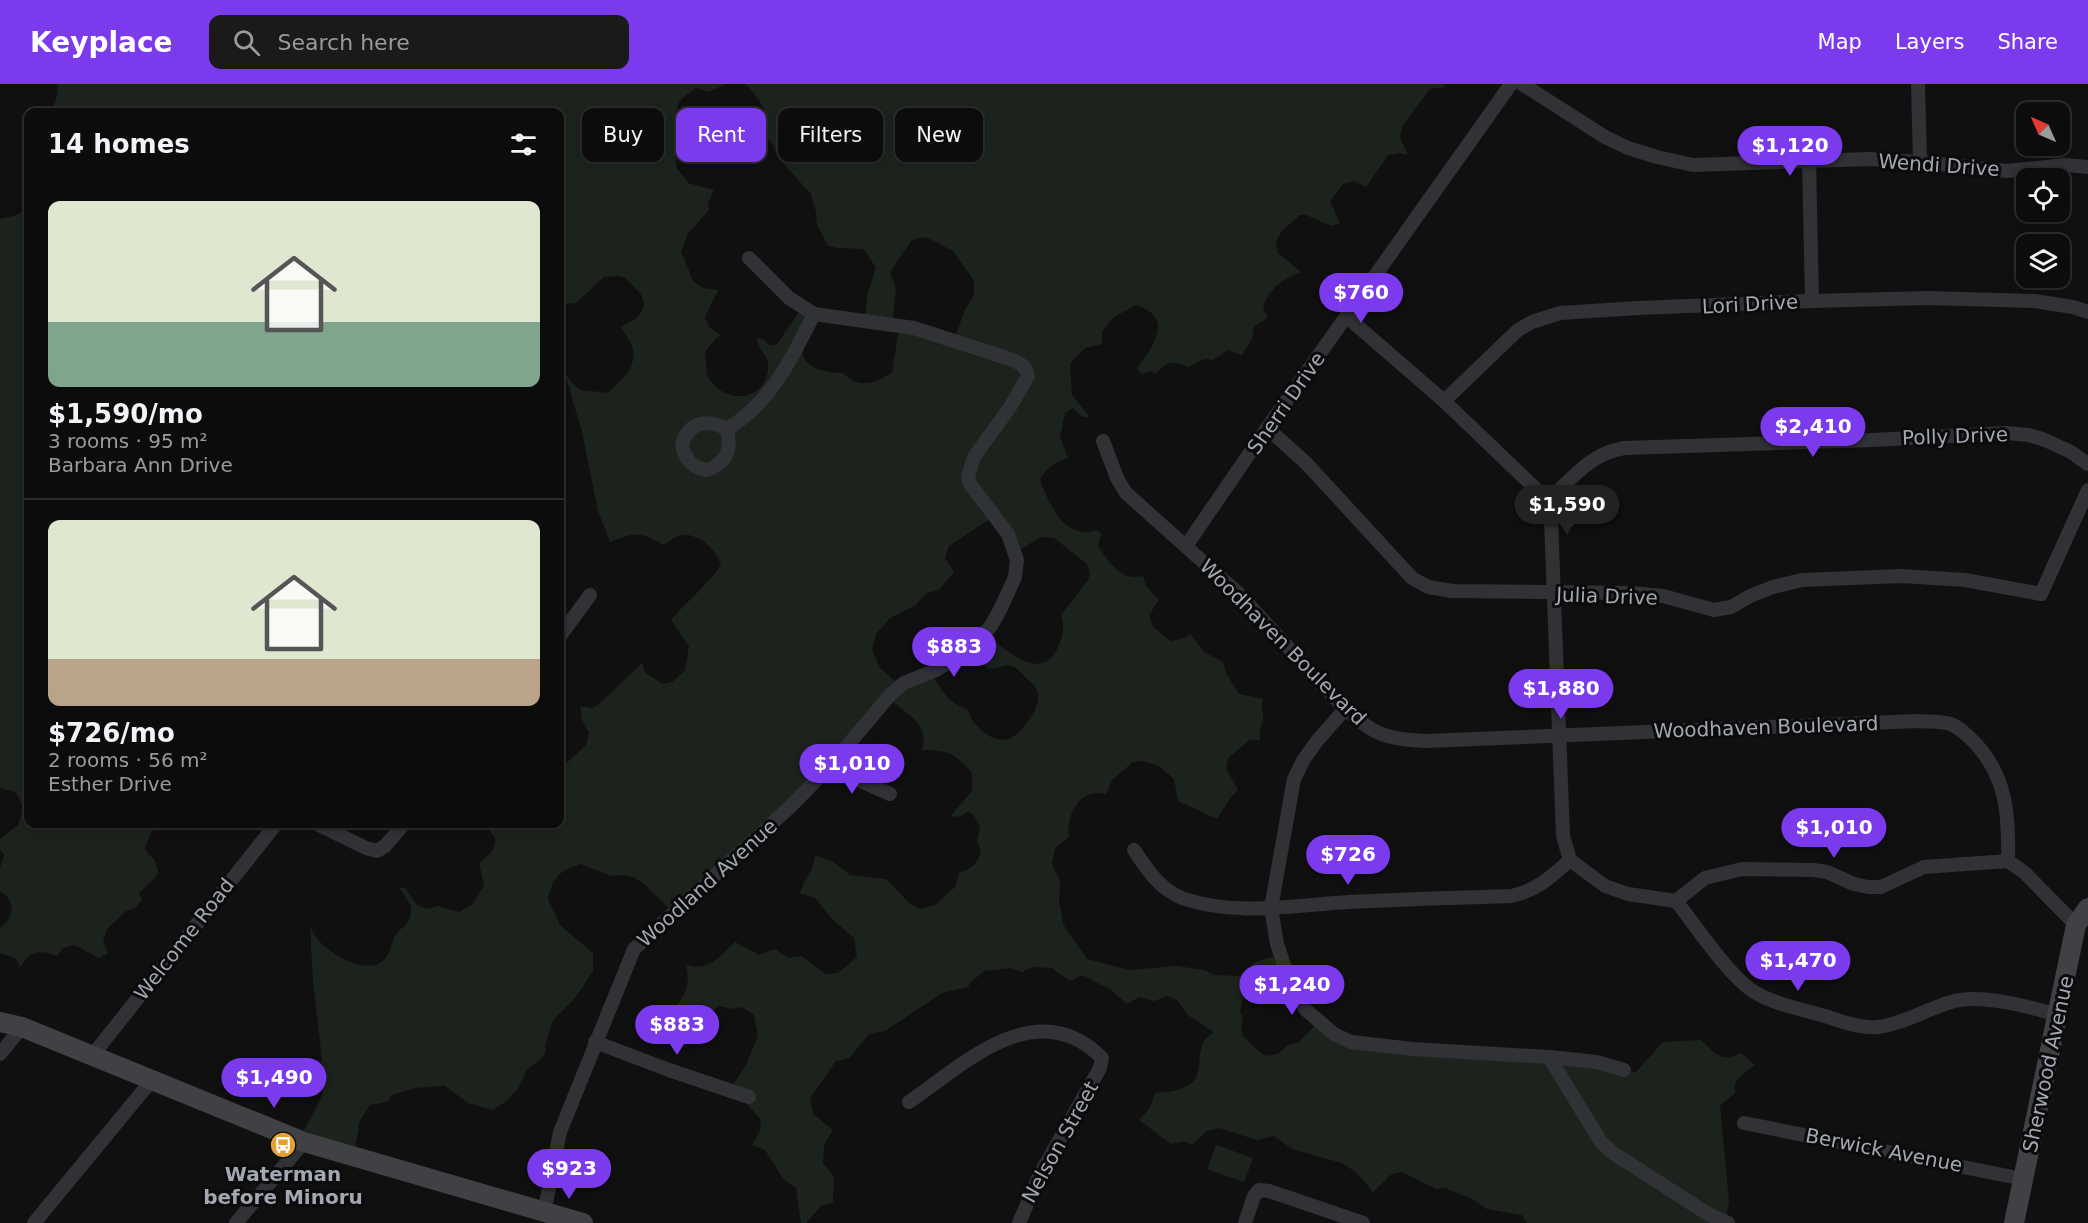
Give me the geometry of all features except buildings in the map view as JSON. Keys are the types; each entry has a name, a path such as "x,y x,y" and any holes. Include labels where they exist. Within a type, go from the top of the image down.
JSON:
{"main road":[{"name":"Sherwood Avenue","path":"2014,1223 2076,925 2088,908"},
{"path":"0,1022 22,1028 304,1142 583,1223"}],"street":[{"name":"Sherri Drive","path":"1186,546 1511,84"},
{"name":"Wendi Drive","path":"1522,84 1605,137 1628,148 1693,165 1869,159 2007,171 2066,165 2088,167"},
{"path":"1918,84 1920,162"},
{"path":"1809,160 1812,301"},
{"name":"Woodland Avenue","path":"544,1213 560,1132 634,949 754,842 831,765 890,695 904,683 936,670 969,650 991,626 1008,595 1017,569 1017,560 1008,534 970,484 968,476 974,457 1028,376 1028,371 1023,365 914,328 813,314 789,298 749,258"},
{"name":"Lori Drive","path":"1444,401 1518,330 1546,316 1560,313 1928,298 2035,301 2073,307 2088,312"},
{"path":"727,429 762,399 780,378 813,314"},
{"path":"1347,317 1444,401 1547,502 1551,519 1563,836 1570,860 1605,886 1628,894 1676,901 1742,984 1758,995 1796,1008 1875,1028 1954,1001 1984,1000 2024,1005 2058,1015"},
{"name":"Julia Drive","path":"1267,428 1306,463 1412,578 1428,587 1452,591 1631,593 1663,597 1714,610 1731,607 1773,587 1802,580 1902,576 1965,580 2041,594 2088,490"},
{"name":"Polly Drive","path":"1547,502 1598,456 1624,448 2006,433 2029,435 2045,440 2088,464"},
{"name":"Woodhaven Boulevard","path":"1103,441 1117,478 1126,493 1239,594 1345,709 1364,726 1382,736 1425,741 1918,721 1950,724 1968,736 1988,757 1999,782 2007,804 2008,861"},
{"path":"564,631 590,596"},
{"path":"1345,709 1317,741 1304,759 1294,779 1271,908 1277,944 1290,983 1306,1010 1334,1034 1351,1042 1413,1049 1597,1062 1624,1070"},
{"path":"831,765 845,774 890,794"},
{"name":"Welcome Road","path":"92,1056 273,828"},
{"path":"324,828 377,851 385,846 401,828"},
{"path":"1134,850 1151,875 1164,888 1180,897 1210,905 1271,908 1348,902 1511,896 1527,893 1555,874 1570,860"},
{"path":"1676,901 1705,878 1742,869 1813,870 1827,872 1854,884 1881,887 1924,867 2008,861 2025,873 2076,925"},
{"path":"0,1054 22,1028"},
{"name":"Nelson Street","path":"909,1102 992,1045 1014,1035 1032,1031 1050,1032 1074,1038 1102,1058 1096,1076 1040,1176 1019,1223"},
{"path":"595,1042 749,1097"},
{"path":"1549,1058 1601,1142 1613,1153 1708,1214 1728,1223"},
{"path":"34,1223 152,1080"},
{"name":"Berwick Avenue","path":"1744,1123 2023,1179"},
{"path":"236,1223 304,1142"},
{"path":"1245,1223 1254,1196 1259,1190 1269,1191 1363,1223"}],"shaded area":[{"path":"58,84 725,84 709,92 696,88 680,101 676,108 674,145 677,168 688,183 714,190 708,203 709,210 688,234 681,251 693,281 703,288 718,290 705,317 709,327 721,335 705,352 707,377 722,392 741,396 749,395 761,387 767,374 768,361 757,339 763,339 770,346 777,344 803,306 816,312 802,343 804,359 808,364 820,370 843,373 855,381 867,383 892,372 899,329 954,340 964,312 974,295 974,281 953,251 926,237 912,240 890,272 896,288 892,324 864,322 868,292 876,268 864,249 828,246 817,225 811,194 782,162 883,162 883,108 778,108 778,156 766,137 766,108 763,108 746,84 1443,84 1446,87 1430,89 1402,126 1400,137 1408,155 1399,153 1388,155 1366,187 1354,181 1343,184 1330,201 1340,223 1332,226 1306,215 1300,215 1281,232 1276,241 1278,253 1301,272 1283,281 1269,294 1263,307 1268,318 1254,326 1252,339 1242,355 1228,350 1213,360 1204,359 1188,367 1170,363 1156,374 1150,371 1142,374 1137,369 1154,342 1158,325 1155,317 1136,305 1114,317 1102,332 1102,344 1085,348 1070,364 1072,395 1090,417 1083,417 1073,408 1065,413 1060,437 1068,458 1051,466 1040,480 1048,499 1067,525 1075,530 1085,532 1096,530 1101,533 1098,546 1116,569 1128,576 1143,576 1146,586 1159,600 1149,615 1153,627 1171,641 1185,638 1190,634 1204,652 1223,662 1226,673 1239,694 1263,699 1263,717 1260,740 1250,740 1228,758 1226,768 1238,790 1217,819 1178,801 1174,779 1159,766 1143,761 1133,762 1112,780 1106,794 1097,793 1082,799 1070,820 1069,837 1055,848 1052,864 1060,881 1059,900 1063,924 1087,959 1129,970 1177,966 1204,970 1215,975 1238,976 1255,962 1281,954 1285,975 1261,985 1243,999 1240,1011 1243,1019 1241,1026 1243,1036 1262,1054 1269,1056 1279,1053 1288,1045 1299,1042 1319,1021 1340,1034 1552,1060 1620,1072 1636,1072 1663,1042 1701,1040 1719,1056 1728,1057 1741,1053 1755,1065 1737,1080 1735,1093 1720,1105 1729,1201 1726,1223 1527,1223 1522,1215 1487,1209 1474,1200 1446,1188 1436,1189 1402,1172 1392,1174 1373,1192 1357,1173 1342,1163 1292,1149 1274,1136 1257,1140 1219,1128 1207,1131 1192,1145 1184,1141 1171,1144 1139,1120 1150,1108 1155,1093 1176,1090 1189,1085 1196,1077 1201,1049 1205,1040 1214,1032 1189,1016 1177,1000 1168,996 1154,1001 1139,997 1127,1004 1111,990 1082,975 1070,981 1052,968 1034,967 1022,972 1010,968 984,971 968,987 942,993 885,1031 869,1034 849,1058 836,1061 810,1098 813,1114 833,1130 824,1145 823,1163 834,1177 833,1203 822,1205 806,1223 801,1223 796,1188 784,1180 765,1150 752,1145 760,1131 761,1120 741,1097 729,1091 746,1065 758,1036 754,1015 742,1007 733,1009 719,1006 710,1013 704,1035 692,1021 672,1012 686,990 688,979 686,965 694,967 707,965 719,958 735,942 759,955 775,949 788,958 802,956 825,974 838,973 857,957 854,938 831,918 816,899 800,893 813,865 815,855 832,861 850,875 886,879 910,904 919,909 935,905 955,887 959,873 976,863 981,851 977,842 980,827 974,816 968,811 961,816 950,817 972,791 972,773 950,754 922,750 923,734 920,727 892,701 676,915 634,877 611,876 581,864 567,869 555,879 548,899 560,925 593,953 593,971 575,998 553,1020 545,1045 546,1051 540,1060 527,1069 519,1087 507,1101 492,1110 468,1103 445,1086 415,1088 392,1095 387,1102 370,1105 360,1120 354,1154 299,1140 322,1096 322,1059 313,981 310,926 320,942 338,956 359,965 378,964 386,957 397,933 410,918 411,906 399,887 405,888 417,905 427,909 438,906 459,912 473,904 484,885 479,863 491,852 495,842 495,837 487,828 564,828 564,765 586,745 589,732 582,720 580,706 591,708 597,706 642,663 645,672 662,684 672,682 685,671 689,646 671,620 710,580 721,565 708,545 692,536 680,535 664,545 637,534 610,542 598,511 582,432 565,374 583,391 607,393 629,371 632,363 632,347 620,327 638,316 644,305 640,293 629,282 623,277 614,276 604,277 576,303 564,305 564,108 51,108","holes":["993,517 1017,552 1040,537 1054,538 1087,564 1090,573 1088,580 1061,615 1062,635 1051,658 1042,663 1022,660 986,633 969,652 988,669 1013,666 1037,690 1035,709 1023,728 1013,737 999,739 986,734 974,723 968,710 946,696 932,674 903,688 880,668 872,650 876,634 890,618 916,605 927,593 939,590 954,572 945,558 949,546"]},
{"path":"24,210 24,807 15,792 0,788 0,219"},
{"path":"24,807 24,828 156,828 150,834 145,850 154,859 158,871 156,877 139,893 142,900 135,908 126,911 107,929 103,941 108,953 99,958 74,945 63,948 57,956 41,952 32,954 21,967 15,958 0,953 0,928 8,920 11,905 0,890 0,868 4,855 0,849 0,839 18,825"},
{"path":"1216,1145 1253,1158 1244,1182 1207,1169"}],"place":[{"name":"Waterman before Minoru","path":"283,1145"}]}
